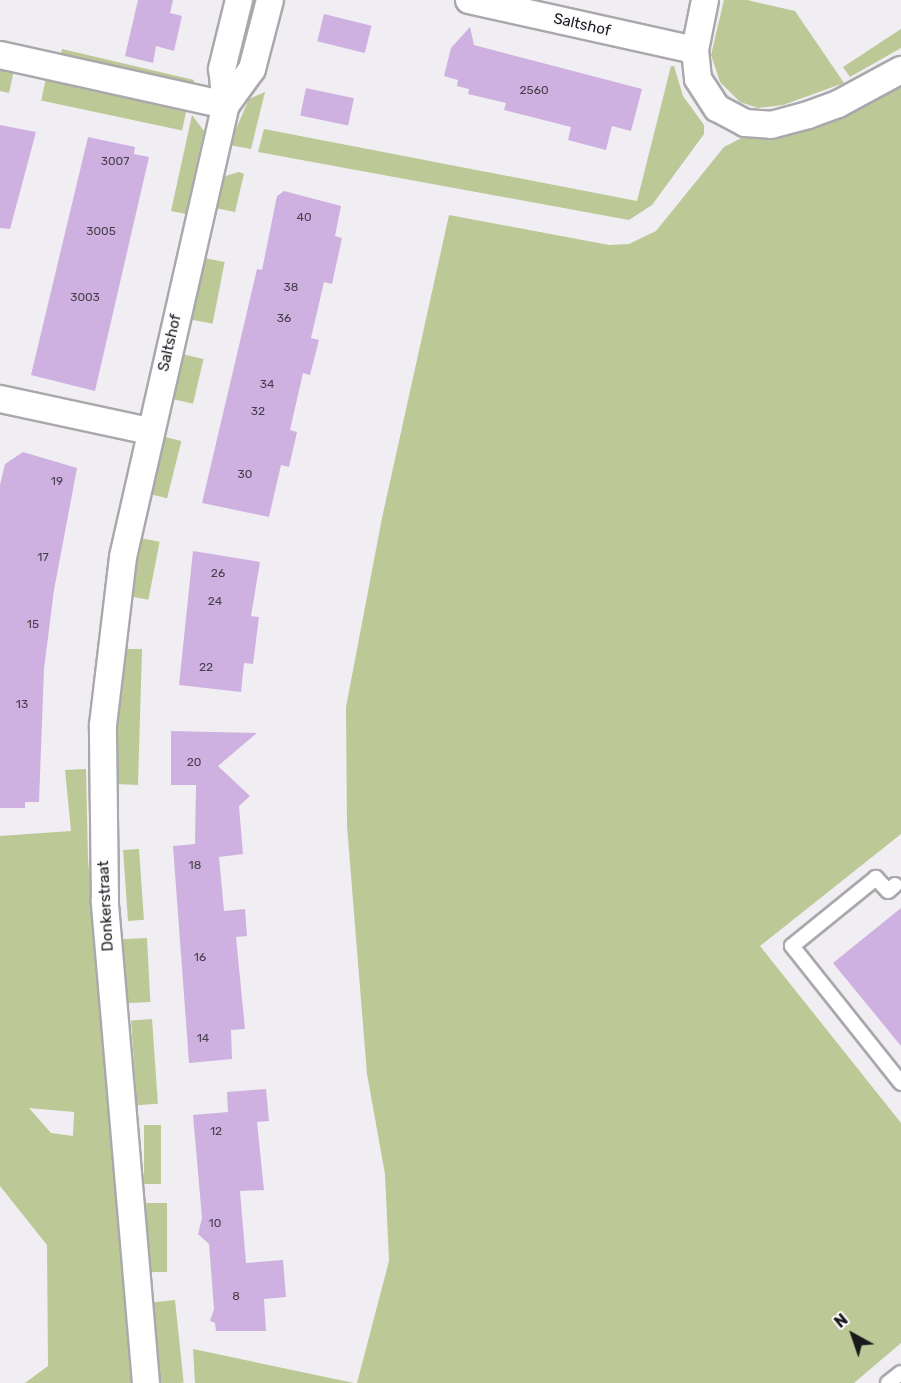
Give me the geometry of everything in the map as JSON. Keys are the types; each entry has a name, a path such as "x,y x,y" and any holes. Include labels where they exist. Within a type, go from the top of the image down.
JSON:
{"street":[{"name":"Saltshof","path":"149,431 226,105 222,69 239,0"},
{"name":"Saltshof","path":"226,105 252,69 270,0"},
{"name":"Saltshof","path":"469,0 695,50"},
{"path":"705,0 695,50 703,90 726,115 758,125 784,122 838,104 901,70"},
{"path":"0,55 226,105"},
{"path":"0,399 149,431"},
{"name":"Donkerstraat","path":"146,1383 112,1010 101,771 121,569 149,431"}],"lane":[{"path":"895,885 888,891 876,878 792,946 901,1083"},
{"path":"888,1383 901,1372"}],"green space":[{"path":"246,0 260,0 242,73 232,73"},
{"path":"724,0 747,0 795,11 844,83 783,105 758,108 740,102 720,82 711,55"},
{"path":"901,29 901,48 850,77 843,67"},
{"path":"62,49 194,80 193,87 60,58"},
{"path":"671,66 674,66 683,96 704,125 704,134 652,205 629,220 258,152 264,129 637,201"},
{"path":"0,67 14,70 9,93 0,91"},
{"path":"46,78 187,108 182,130 41,100"},
{"path":"901,81 901,834 760,946 901,1123 901,1343 854,1383 357,1383 389,1261 385,1174 367,1074 347,826 346,707 382,518 449,215 609,245 629,244 656,231 724,147 747,135"},
{"path":"265,92 251,149 229,145 249,99"},
{"path":"192,115 204,131 186,214 171,211"},
{"path":"239,172 244,174 235,212 215,208 222,177"},
{"path":"204,258 225,262 213,324 192,320"},
{"path":"182,354 203,359 193,404 172,399"},
{"path":"161,436 181,441 167,498 147,493"},
{"path":"140,538 160,542 148,600 129,596"},
{"path":"123,649 142,649 138,785 114,784"},
{"path":"86,769 88,859 131,1383 25,1383 48,1366 47,1245 0,1186 0,836 71,831 65,770","holes":["29,1108 74,1112 73,1136 51,1133"]},
{"path":"139,849 144,920 128,921 123,850"},
{"path":"147,938 150,1002 124,1003 121,939"},
{"path":"152,1019 158,1104 137,1105 131,1020"},
{"path":"144,1125 161,1125 161,1184 144,1184"},
{"path":"144,1203 167,1203 167,1272 144,1272"},
{"path":"175,1300 184,1383 160,1383 151,1303"},
{"path":"193,1349 354,1383 195,1383"}],"building":[{"path":"138,0 173,0 170,13 182,16 174,51 156,46 153,63 125,56"},
{"path":"324,14 372,26 365,53 317,41"},
{"path":"470,27 474,45 642,89 631,131 612,126 606,150 568,140 571,127 504,110 506,103 468,94 469,89 457,86 458,80 444,76 451,48"},
{"path":"306,88 354,98 348,126 300,115"},
{"path":"0,125 36,132 10,229 0,228"},
{"path":"88,137 135,147 134,154 149,157 95,391 31,375"},
{"path":"284,191 341,206 335,236 342,238 332,284 324,282 311,338 319,340 310,375 303,373 290,430 297,432 289,467 281,465 269,517 202,503 257,269 262,270 277,196"},
{"path":"23,452 77,468 54,590 44,669 39,802 25,802 25,808 0,808 0,485 5,464"},
{"path":"193,551 260,562 251,616 259,617 253,664 244,663 241,692 179,685"},
{"path":"171,731 257,733 218,766 250,796 239,806 243,854 219,857 224,911 245,909 247,936 236,937 245,1029 231,1030 232,1059 189,1063 173,846 195,844 196,785 171,785"},
{"path":"901,908 901,1046 833,963"},
{"path":"266,1089 269,1121 257,1122 264,1190 240,1191 246,1263 283,1260 286,1297 264,1299 266,1331 216,1331 215,1323 210,1321 214,1309 209,1244 198,1234 202,1218 193,1115 228,1112 227,1092"}]}
